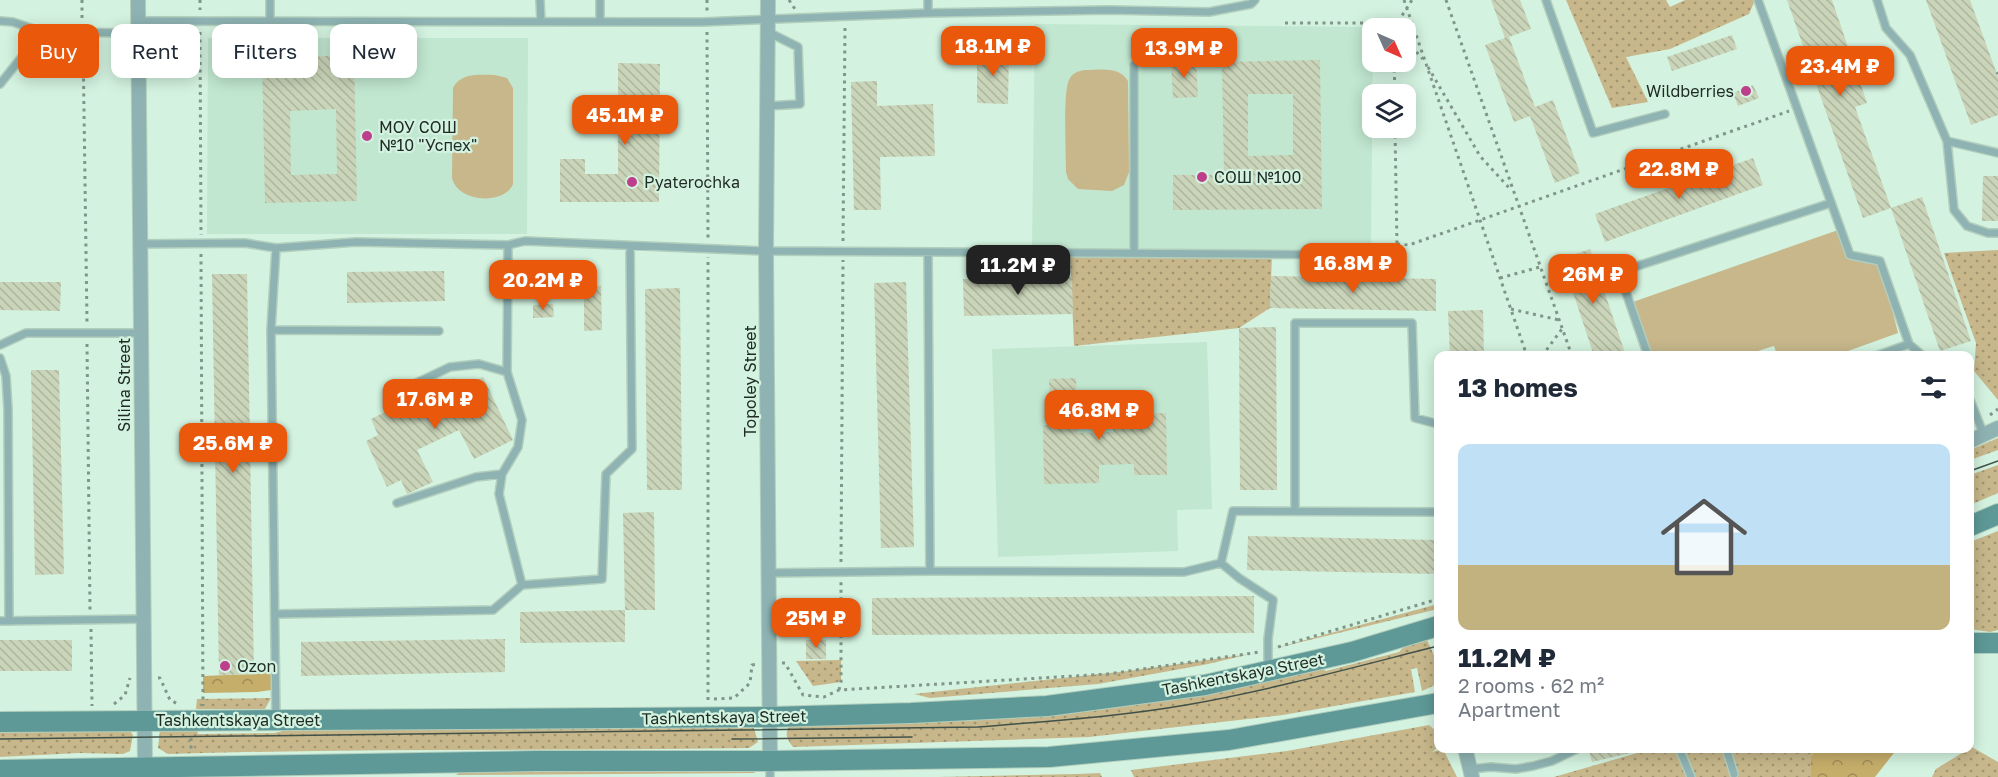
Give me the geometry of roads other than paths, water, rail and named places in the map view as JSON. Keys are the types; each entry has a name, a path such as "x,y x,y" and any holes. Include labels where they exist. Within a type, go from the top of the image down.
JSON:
{"main road":[{"path":"1974,524 1998,514"},
{"name":"Tashkentskaya Street","path":"0,722 143,721 190,715 276,720 707,709 770,717 825,706 1047,706 1205,685 1352,652 1434,630"},
{"path":"1974,643 1998,643"},
{"path":"0,770 113,767 145,773 191,768 448,766 770,769 1049,757 1230,740 1434,704"}],"street":[{"name":"Silina Street","path":"138,0 138,24"},
{"name":"Topoley Street","path":"768,0 766,251 770,769"},
{"name":"Silina Street","path":"138,78 145,773"},
{"path":"1974,439 1998,428"},
{"path":"1466,753 1471,773"}],"lane":[{"path":"270,0 270,21"},
{"path":"540,0 541,22"},
{"path":"600,0 600,22"},
{"path":"928,0 928,13"},
{"path":"169,24 200,21 707,22 768,27 845,17 928,13 1110,10 1209,12 1251,4 1255,0"},
{"path":"1546,0 1593,133 1665,114"},
{"path":"1758,0 1850,255 1880,261 1910,344 1918,351"},
{"path":"1877,0 1886,27 1910,55 1947,141 1954,210 1967,226 1988,233 1998,233"},
{"path":"0,21 19,24"},
{"path":"768,27 798,47 800,104 768,106"},
{"path":"0,84 18,62"},
{"path":"1134,65 1134,253"},
{"path":"1947,141 1998,153"},
{"path":"1646,351 1620,272 1831,203"},
{"path":"139,244 245,243 276,248 356,242 508,245 525,241 766,251 1393,255"},
{"path":"508,245 507,372 522,420 518,447 502,474 499,494 522,585"},
{"path":"276,614 493,610 522,585 602,579 606,474 632,449 630,246"},
{"path":"276,248 272,330 276,720"},
{"path":"928,252 930,571"},
{"path":"1295,511 1295,322 1412,323 1415,418 1434,423"},
{"path":"272,330 439,331"},
{"path":"0,345 26,333 140,333"},
{"path":"1890,351 1910,344"},
{"path":"0,358 6,376 8,409 9,621"},
{"path":"404,389 450,367 478,364 507,372"},
{"path":"1974,410 1984,435"},
{"path":"397,503 476,477 502,474"},
{"path":"1221,563 1233,511 1434,512"},
{"path":"767,573 1184,572 1221,563"},
{"path":"1221,563 1239,578 1274,600 1268,670"},
{"path":"0,621 142,619"},
{"path":"1471,773 1491,767 1516,769 1533,766 1552,761 1569,753"},
{"path":"1681,753 1691,777"},
{"path":"1728,753 1734,774"}],"tram line":[{"path":"1974,470 1998,461"},
{"path":"0,739 978,727 1108,716 1186,705 1281,685 1434,647"},
{"path":"732,739 912,737"}],"place":[{"name":"Wildberries","path":"1746,91"},
{"name":"МОУ СОШ №10 \"Успех\"","path":"367,136"},
{"name":"СОШ №100","path":"1202,177"},
{"name":"Pyaterochka","path":"632,182"},
{"name":"Ozon","path":"225,666"}]}
